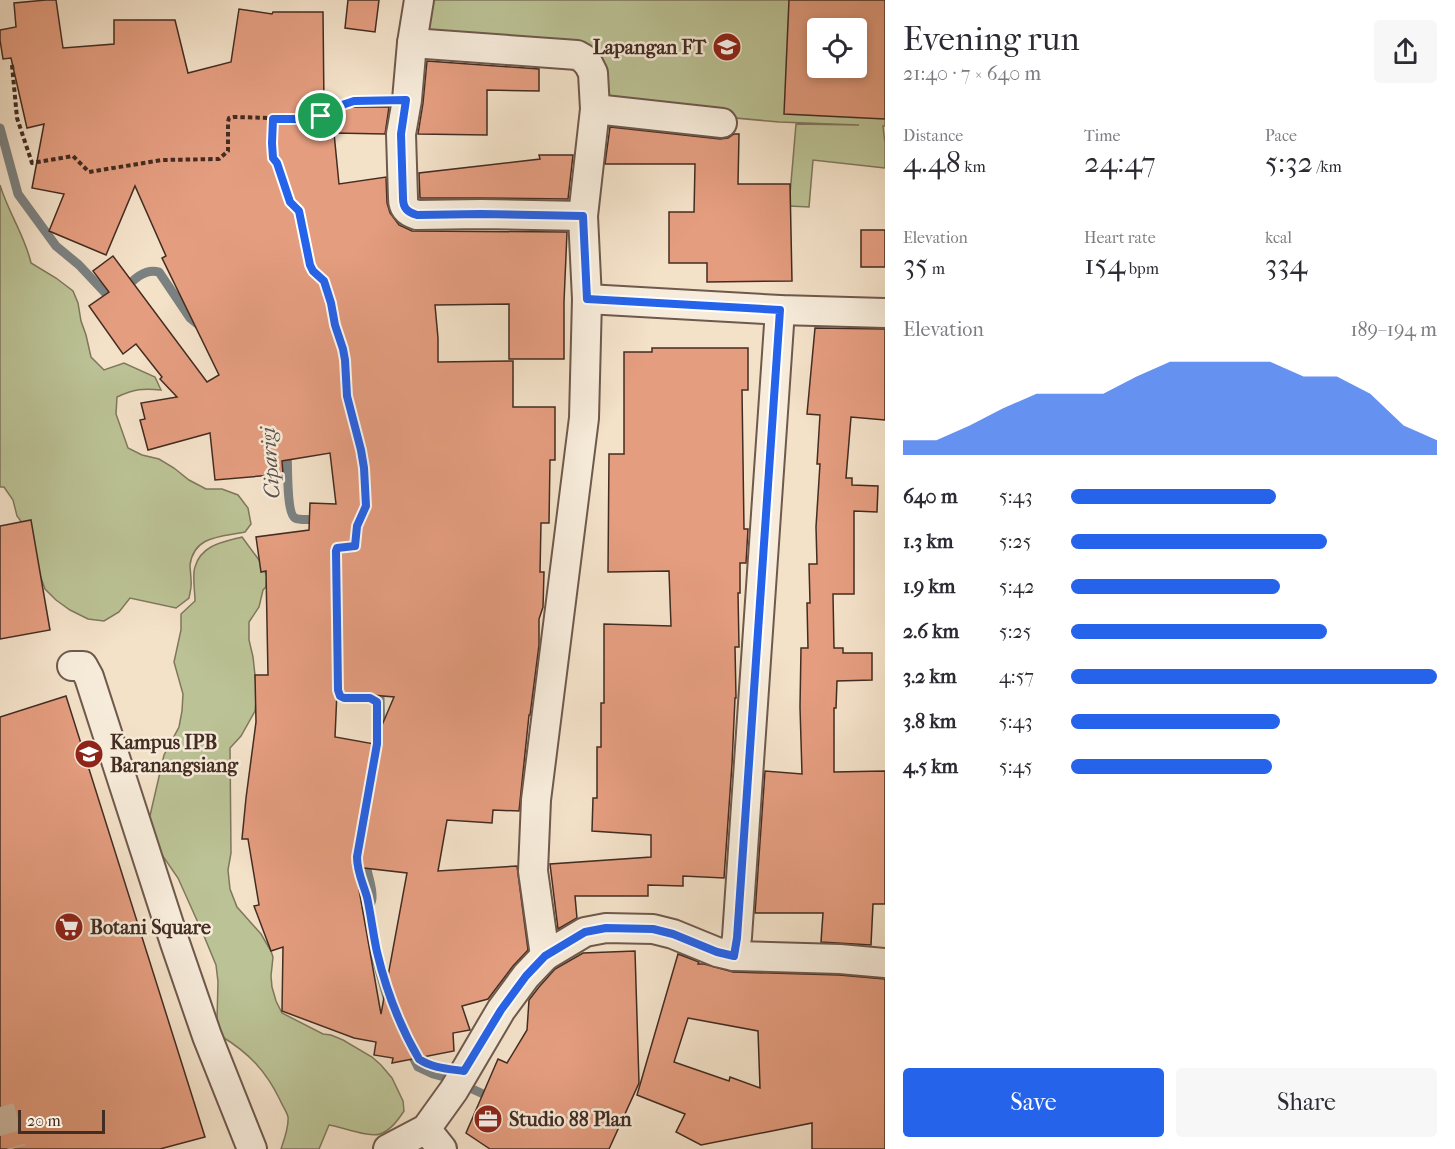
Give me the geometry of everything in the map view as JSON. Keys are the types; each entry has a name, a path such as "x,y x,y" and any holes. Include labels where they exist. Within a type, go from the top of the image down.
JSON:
{"street":[{"path":"419,0 401,134 403,205 411,213 417,215 583,216"},
{"path":"412,43 577,56 584,59 593,73 595,109 583,216 587,299 584,418 536,800 533,871 545,956"},
{"path":"595,109 722,123"},
{"path":"587,299 780,310 885,313"},
{"path":"734,956 738,926 780,310"},
{"path":"72,666 83,666 86,669 204,1026 252,1149"},
{"path":"388,1149 434,1139 459,1081 501,1010 526,976 545,956 585,932 606,928 653,929 734,956 840,958 885,963"}],"path":[{"path":"12,66 17,118 32,163 72,156 89,172 162,159 219,159 228,151 229,118 309,119 354,101 406,100"},
{"path":"273,119 273,158 277,163 290,202 299,211 310,265 327,287 343,349 347,396 364,468 367,500 357,526 355,546 337,548 336,551 338,690 340,696 344,698 370,698 377,702 377,744 357,867 366,895 377,953 392,1005 405,1035 422,1062 443,1068 459,1081"}],"green space":[{"path":"428,0 885,0 885,126 883,126 885,168 813,160 809,207 789,206 796,124 859,125 779,122 615,107 598,101 599,63 422,52"},
{"path":"0,185 25,243 31,263 73,291 91,357 104,370 124,363 155,377 161,390 139,390 117,397 116,414 128,448 142,455 159,459 206,489 222,489 238,495 248,508 251,524 245,532 210,539 197,548 190,565 189,598 176,608 130,598 119,612 104,621 88,619 70,610 45,589 26,528 17,516 13,500 4,487 0,487"},
{"path":"242,537 259,560 267,576 259,607 249,622 249,640 257,693 255,711 241,736 230,748 231,853 228,870 230,889 237,907 261,934 271,951 273,957 272,987 282,1013 323,1034 343,1040 372,1057 392,1078 403,1101 404,1111 388,1130 370,1135 329,1125 319,1149 281,1149 288,1117 275,1090 256,1064 221,1036 217,1020 216,965 178,878 160,852 149,820 164,755 179,727 182,711 183,694 174,662 181,630 181,614 195,601 194,570 198,560 207,549"}],"building":[{"path":"56,0 63,48 114,44 114,20 175,20 188,73 231,62 239,9 272,14 273,12 323,12 324,107 389,107 385,134 334,133 339,184 386,177 387,203 390,213 399,225 412,231 567,232 564,359 509,359 509,304 435,305 438,362 513,361 513,407 555,407 555,460 550,460 549,523 541,523 540,572 544,572 543,607 539,619 539,645 519,811 493,810 492,823 447,820 438,871 517,866 528,950 488,999 462,1006 470,1030 453,1033 454,1051 392,1063 393,1058 374,1055 376,1042 354,1038 282,1011 283,947 271,951 254,906 259,905 248,839 242,839 256,722 255,675 268,675 266,571 261,572 256,537 309,530 310,503 336,504 330,453 282,461 283,474 215,480 210,433 148,450 140,420 145,419 141,403 177,397 160,379 162,377 136,344 123,354 89,306 109,292 93,271 113,256 207,382 219,375 162,258 166,256 135,186 106,255 49,231 64,194 32,188 44,124 27,128 11,58 3,59 0,30 16,27 14,3","holes":["337,692 394,697 374,744 335,737","355,867 407,873 381,1014"]},
{"path":"348,0 379,0 375,32 345,28"},
{"path":"789,0 885,0 885,119 784,114"},
{"path":"427,61 539,69 539,91 487,90 487,135 418,134"},
{"path":"610,127 720,139 739,134 738,184 790,184 792,281 707,282 707,263 669,263 669,212 694,212 695,164 605,164"},
{"path":"539,155 573,155 568,199 420,198 419,173 540,159"},
{"path":"861,230 885,230 885,267 861,267"},
{"path":"815,328 885,329 885,420 851,417 846,478 852,478 852,485 878,486 877,512 854,511 854,594 833,594 834,648 843,648 843,653 872,653 872,680 837,681 836,708 834,708 834,772 885,771 885,904 873,904 871,945 821,942 823,913 755,913 765,771 802,774 801,648 808,648 809,564 817,564 816,527 820,464 817,464 820,415 807,414"},
{"path":"652,348 748,348 748,390 742,390 744,529 748,529 746,563 740,563 739,647 735,647 736,698 724,878 683,876 683,886 648,885 648,896 575,896 577,918 558,929 550,864 651,857 651,835 592,831 593,798 597,798 597,747 601,747 601,703 604,703 604,624 671,626 669,571 608,572 609,454 624,454 624,352 652,352"},
{"path":"31,520 50,630 0,639 0,526"},
{"name":"Botani Square","path":"66,696 205,1137 160,1149 0,1149 0,717"},
{"path":"635,951 639,1083 609,1149 490,1149 466,1133 498,1059 507,1063 527,1030 529,1000 555,969 583,953"},
{"path":"678,954 699,962 698,964 733,972 839,975 885,979 885,1149 812,1149 812,1123 701,1145 676,1132 685,1114 637,1095","holes":["688,1018 758,1031 760,1088 730,1077 729,1081 674,1062"]}],"waterway":[{"name":"Ciparigi","path":"0,128 18,194 56,246 79,265 109,297 118,296 141,274 159,272 190,318 200,326"},
{"name":"Ciparigi","path":"287,450 292,514 295,518 300,519 320,519"},
{"name":"Ciparigi","path":"381,686 381,738"},
{"name":"Ciparigi","path":"366,858 372,898 366,916 388,1001"},
{"name":"Ciparigi","path":"409,1049 418,1067 492,1098"}],"tunnel":[{"path":"0,1107 12,1149"}],"place":[{"name":"Lapangan FT","path":"727,47"},
{"name":"Kampus IPB Baranangsiang","path":"89,754"},
{"name":"Botani Square","path":"69,927"},
{"name":"Studio 88 Plan","path":"488,1119"}],"route":[{"path":"406,100 401,134 403,205 411,213 417,215 583,216 587,299 780,310 734,956 653,929 606,928 585,932 545,956 526,976 501,1010 464,1071 422,1062 405,1035 392,1005 377,953 366,895 357,867 377,744 377,702 370,698 344,698 340,696 338,690 336,551 337,548 355,546 357,526 367,500 364,468 347,396 343,349 333,318 327,287 310,265 299,211 290,202 272,154 273,119 309,119 321,116 354,101 406,100"}]}
